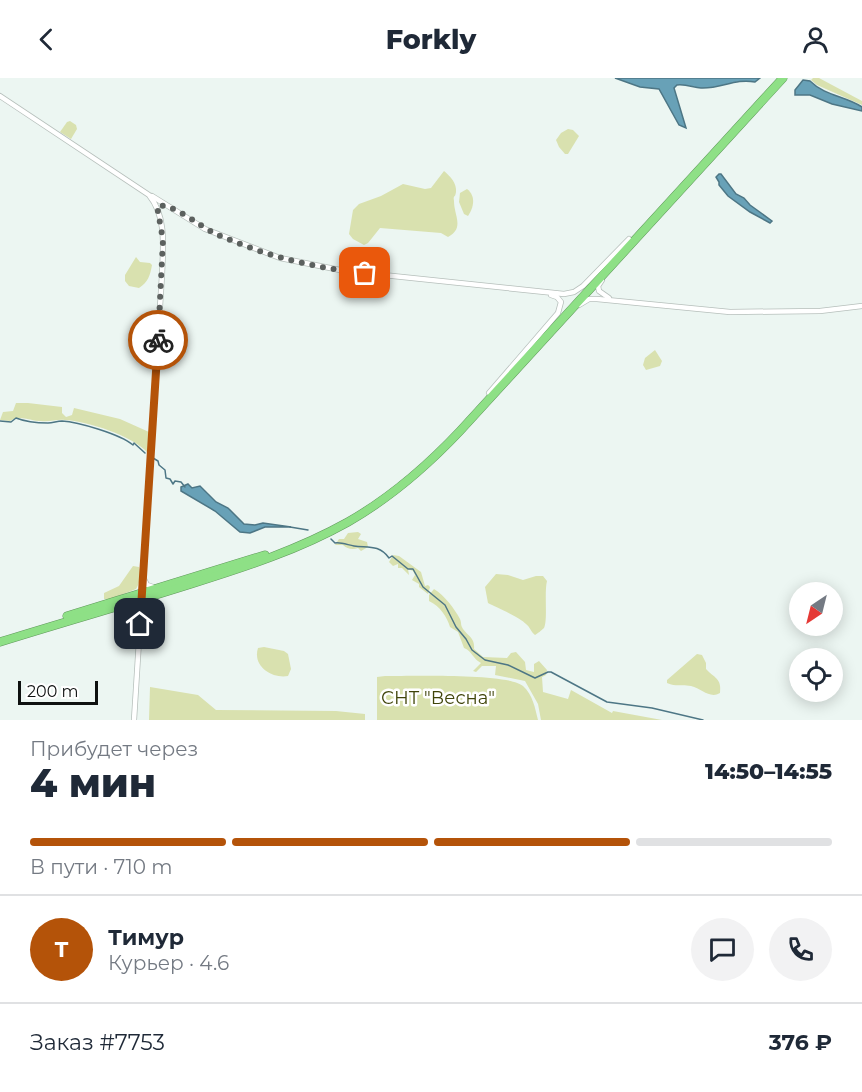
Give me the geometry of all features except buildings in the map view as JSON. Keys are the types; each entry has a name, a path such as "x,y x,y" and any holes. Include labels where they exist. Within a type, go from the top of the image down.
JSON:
{"highway":[{"path":"0,642 121,606 161,588 275,551 315,534 358,510 390,488 424,460 489,393 776,78"},
{"path":"0,637 277,555 332,530 371,508 405,483 438,453 783,78"}],"street":[{"path":"0,96 149,195 205,229 280,258 313,266 434,282 564,294 574,292 583,286 629,239"},
{"path":"134,720 163,240 157,206 149,195"},
{"path":"157,206 165,205 172,208"},
{"path":"159,213 164,207 172,208"},
{"path":"614,300 600,292 598,288 600,282 665,207"},
{"path":"489,393 558,313 560,300 542,292"},
{"path":"540,344 583,303 593,299 730,312 820,311 862,306"},
{"path":"142,576 149,586 161,588"},
{"path":"121,606 136,612 140,623"}],"green space":[{"path":"819,78 862,101 862,105 817,85 811,80"},
{"path":"70,121 76,125 77,129 71,139 60,132"},
{"path":"568,129 573,130 579,136 568,154 565,154 556,140"},
{"path":"444,171 453,180 456,189 454,206 457,226 448,237 441,233 380,228 364,245 349,234 353,210 359,204 381,196 403,184 425,189 431,188"},
{"path":"467,189 472,195 473,202 468,216 464,214 459,202 460,193"},
{"path":"136,257 140,262 152,265 148,278 139,288 129,286 125,281 125,275"},
{"path":"655,350 662,361 660,366 646,370 643,365 645,358"},
{"path":"16,403 62,407 62,413 66,417 72,415 74,408 120,419 149,432 148,453 121,435 85,423 21,418 10,421 0,420 3,412 13,411"},
{"path":"348,533 361,534 358,539 367,542 368,547 361,551 358,548 350,549 343,545 335,545"},
{"path":"393,555 399,556 421,572 425,586 430,587 428,594 412,580 415,575 413,571 408,569 409,575 402,568 398,568 398,564 393,566 389,562"},
{"path":"133,566 139,567 140,570 136,589 111,599 104,599 104,593 119,586"},
{"path":"496,574 523,580 543,576 547,581 545,624 537,634 535,635 519,619 488,603 485,587"},
{"path":"434,589 452,607 463,629 473,640 474,649 483,657 507,658 511,653 516,652 525,662 526,670 534,672 534,664 539,661 547,670 546,675 542,677 543,692 568,699 571,690 612,713 613,711 662,720 541,720 538,704 525,681 495,675 496,666 482,666 476,672 473,671 481,663 464,648 458,632 450,627 440,609 429,601 429,595"},
{"path":"264,647 288,654 291,669 288,676 276,676 261,666 257,655 258,648"},
{"path":"697,654 702,655 706,669 719,681 720,693 713,695 691,686 667,683 667,680"},
{"name":"СНТ \"Весна\"","path":"377,677 480,677 514,682 523,686 529,693 538,720 377,720"},
{"path":"150,687 198,695 216,710 336,711 365,714 365,720 149,720"}],"water":[{"path":"615,78 760,78 755,82 741,81 708,88 677,85 674,88 686,128 679,125 659,89 640,87"},
{"path":"803,80 810,81 822,90 855,103 862,107 862,111 832,104 810,95 795,95 795,90"},
{"path":"719,174 736,194 772,221 770,223 750,212 728,196 719,185 716,177"},
{"path":"188,484 192,488 200,486 244,524 263,523 291,527 265,527 250,533 240,532 215,511 181,491 181,487"}],"waterway":[{"path":"0,421 11,422 16,418 36,422 62,421 78,424 99,429 133,445 134,443 145,453"},
{"path":"153,458 165,470 166,478 170,479 173,484 175,481 181,482 185,487"},
{"path":"290,527 308,530"},
{"path":"331,539 335,543 381,550 389,558 392,556 408,569 413,569 423,587 445,605 456,627 472,650 485,660 508,665 535,678 551,672 607,702 652,708 703,720"}],"way so far":[{"path":"158,340 163,240 157,206 160,205 172,208 205,229 225,238 280,258 313,266 365,273"}],"route":[{"path":"140,624 158,340"}]}
